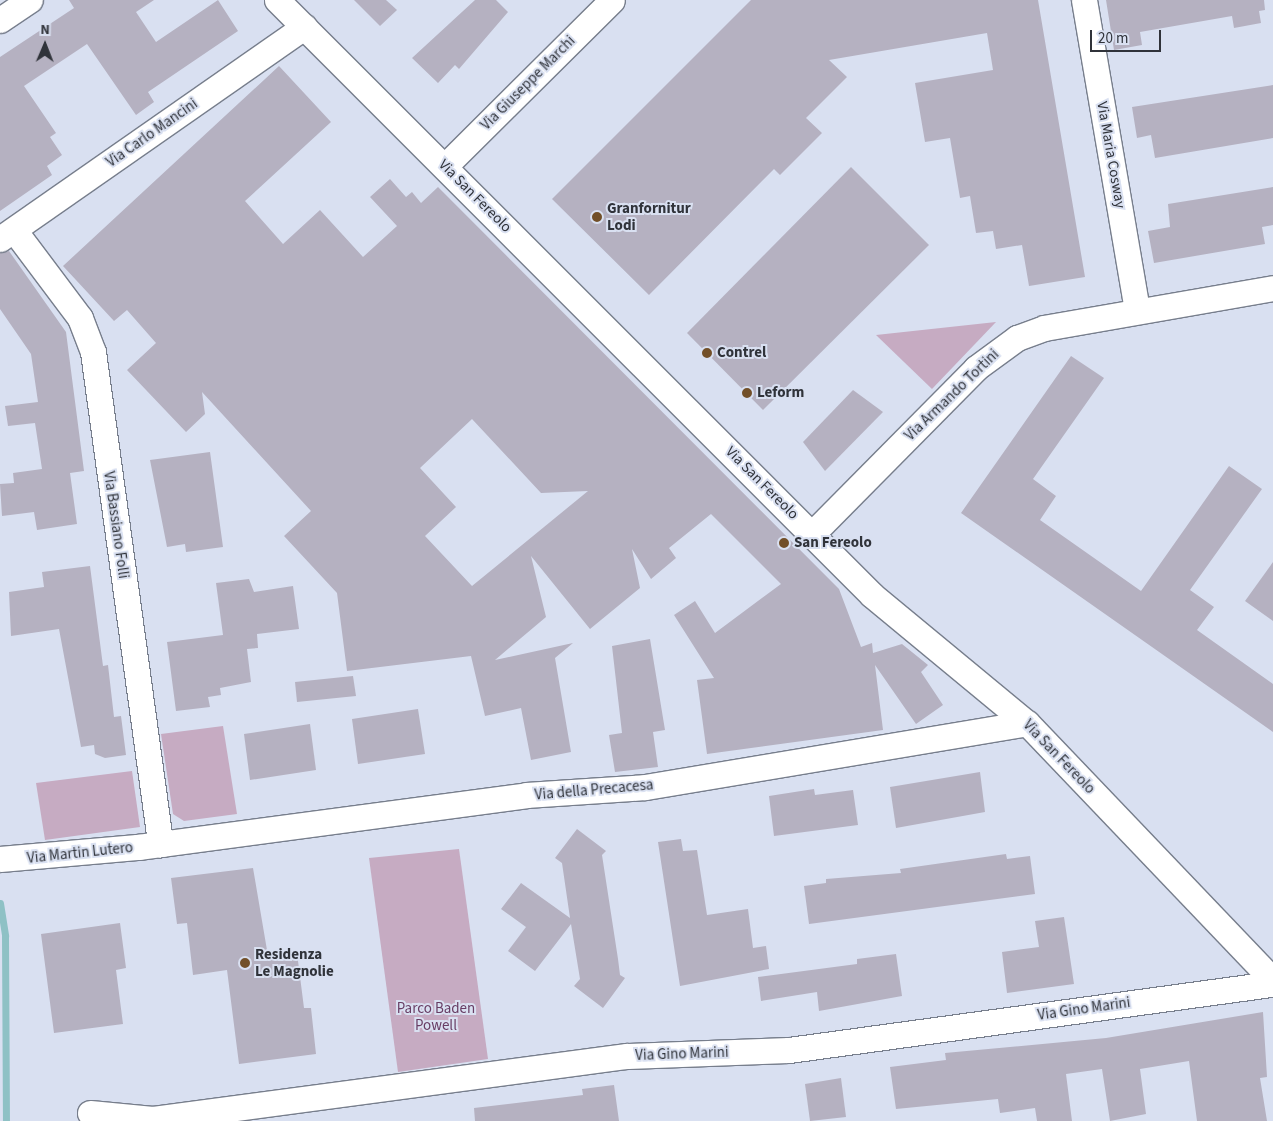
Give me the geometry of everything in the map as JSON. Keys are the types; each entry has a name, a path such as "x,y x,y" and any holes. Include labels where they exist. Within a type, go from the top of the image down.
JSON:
{"street":[{"path":"0,20 30,0"},
{"name":"Via San Fereolo","path":"277,0 872,595 1027,723 1273,982"},
{"name":"Via Giuseppe Marchi","path":"445,166 612,0"},
{"name":"Via Maria Cosway","path":"1084,0 1138,311"},
{"name":"Via Carlo Mancini","path":"7,235 304,27"},
{"name":"Via Bassiano Folli","path":"7,235 80,318 90,343 160,844"},
{"name":"Via Armando Tortini","path":"812,534 995,351 1044,328 1273,288"},
{"name":"Via della Precacesa","path":"160,844 526,795 644,787 1027,723"},
{"name":"Via Martin Lutero","path":"0,859 160,844"},
{"name":"Via Gino Marini","path":"90,1113 153,1119 627,1056 789,1050 1273,982"}],"green space":[{"path":"996,322 932,389 876,335"},
{"path":"223,726 237,814 184,821 173,814 161,734"},
{"path":"132,771 140,827 45,840 36,783"},
{"name":"Parco Baden Powell","path":"459,849 488,1059 398,1072 369,858"}],"building":[{"path":"69,0 154,0 136,12 156,42 218,0 238,31 148,92 154,102 136,115 87,44 24,86 56,133 50,137 62,155 47,166 52,175 0,211 0,57 74,8"},
{"path":"354,0 386,0 397,10 380,26"},
{"path":"475,0 496,0 508,12 459,69 455,65 438,83 412,58"},
{"path":"751,0 1038,0 1085,277 1029,286 1022,245 996,249 993,231 976,233 970,196 960,198 950,138 925,142 915,83 993,70 987,33 829,60 847,77 806,118 822,133 780,175 774,169 649,295 552,199"},
{"path":"1106,0 1264,0 1265,10 1259,11 1261,23 1234,28 1232,16 1140,32 1142,45 1114,50"},
{"path":"279,66 331,122 245,201 283,244 320,210 363,257 397,226 370,197 390,179 406,197 412,192 421,203 438,187 839,589 861,647 872,643 873,653 902,644 928,665 921,672 943,705 916,724 875,665 883,730 707,754 697,680 714,678 674,615 695,601 715,633 781,584 711,514 669,548 676,558 651,579 632,549 640,588 590,629 531,556 546,617 495,660 573,643 555,658 571,752 531,760 521,708 485,716 471,656 347,671 337,593 284,536 311,511 202,392 205,414 186,432 127,370 156,343 127,310 114,321 63,266","holes":["472,419 541,493 588,491 472,586 425,536 456,507 420,468"]},
{"path":"1273,85 1273,138 1155,158 1151,135 1137,138 1132,107"},
{"path":"851,167 929,245 763,410 687,333"},
{"path":"1273,187 1273,225 1262,227 1265,244 1154,263 1148,231 1170,227 1168,204"},
{"path":"9,251 66,332 84,471 70,473 77,524 37,530 34,512 2,516 0,484 14,483 13,473 42,469 35,423 8,426 5,406 38,402 31,354 0,309 0,253"},
{"path":"1071,356 1104,378 1033,479 1056,496 1040,520 1141,591 1229,466 1262,489 1190,590 1214,607 1197,630 1273,684 1273,732 961,513"},
{"path":"853,390 883,412 825,471 803,442"},
{"path":"210,452 223,547 186,552 185,544 167,547 150,460"},
{"path":"1273,562 1273,621 1245,601"},
{"path":"90,566 103,666 108,665 114,717 121,716 126,755 105,758 95,754 94,745 81,747 59,629 11,636 9,592 44,587 42,572"},
{"path":"249,579 254,592 293,586 299,629 257,634 258,648 247,649 251,682 220,688 221,695 208,697 210,707 176,711 167,642 223,635 216,583"},
{"path":"650,639 665,730 653,732 658,767 615,772 609,735 622,733 612,646"},
{"path":"353,676 356,696 297,702 295,682"},
{"path":"418,709 425,754 358,764 352,719"},
{"path":"310,724 316,770 250,780 244,734"},
{"path":"980,772 985,812 896,828 890,787"},
{"path":"814,789 815,795 853,790 858,825 774,836 769,796"},
{"path":"577,829 606,851 602,855 620,975 625,978 603,1008 574,986 580,979 571,924 535,971 508,951 526,927 501,909 521,883 570,918 562,863 555,858"},
{"path":"681,839 683,851 697,850 707,915 748,909 753,948 766,946 769,969 680,986 658,842"},
{"path":"1006,854 1007,859 1030,856 1035,894 809,924 804,886 826,883 826,879 901,873 900,869"},
{"name":"Residenza Le Magnolie","path":"253,868 268,956 297,953 304,1008 311,1008 316,1054 239,1064 227,970 193,975 187,923 177,924 171,878"},
{"path":"1064,917 1074,984 1007,993 1002,952 1039,947 1035,921"},
{"path":"120,923 126,968 116,970 123,1024 54,1033 41,934"},
{"path":"896,954 902,996 819,1011 817,992 761,1001 758,977 857,964 857,959"},
{"path":"1263,1012 1267,1077 1260,1078 1267,1121 1197,1121 1189,1061 1140,1069 1146,1114 1110,1121 1102,1069 1066,1074 1072,1121 1037,1121 1035,1108 1000,1113 998,1099 896,1109 890,1067 946,1060 945,1053 1106,1038"},
{"path":"841,1078 846,1117 810,1121 805,1084"},
{"path":"614,1085 619,1121 475,1121 474,1108 583,1095 582,1089"}],"waterway":[{"path":"0,903 5,936 6,1121"}],"place":[{"name":"Granfornitur Lodi","path":"597,217"},
{"name":"Contrel","path":"707,353"},
{"name":"Leform","path":"747,393"},
{"name":"San Fereolo","path":"784,543"},
{"name":"Residenza Le Magnolie","path":"245,963"}]}
